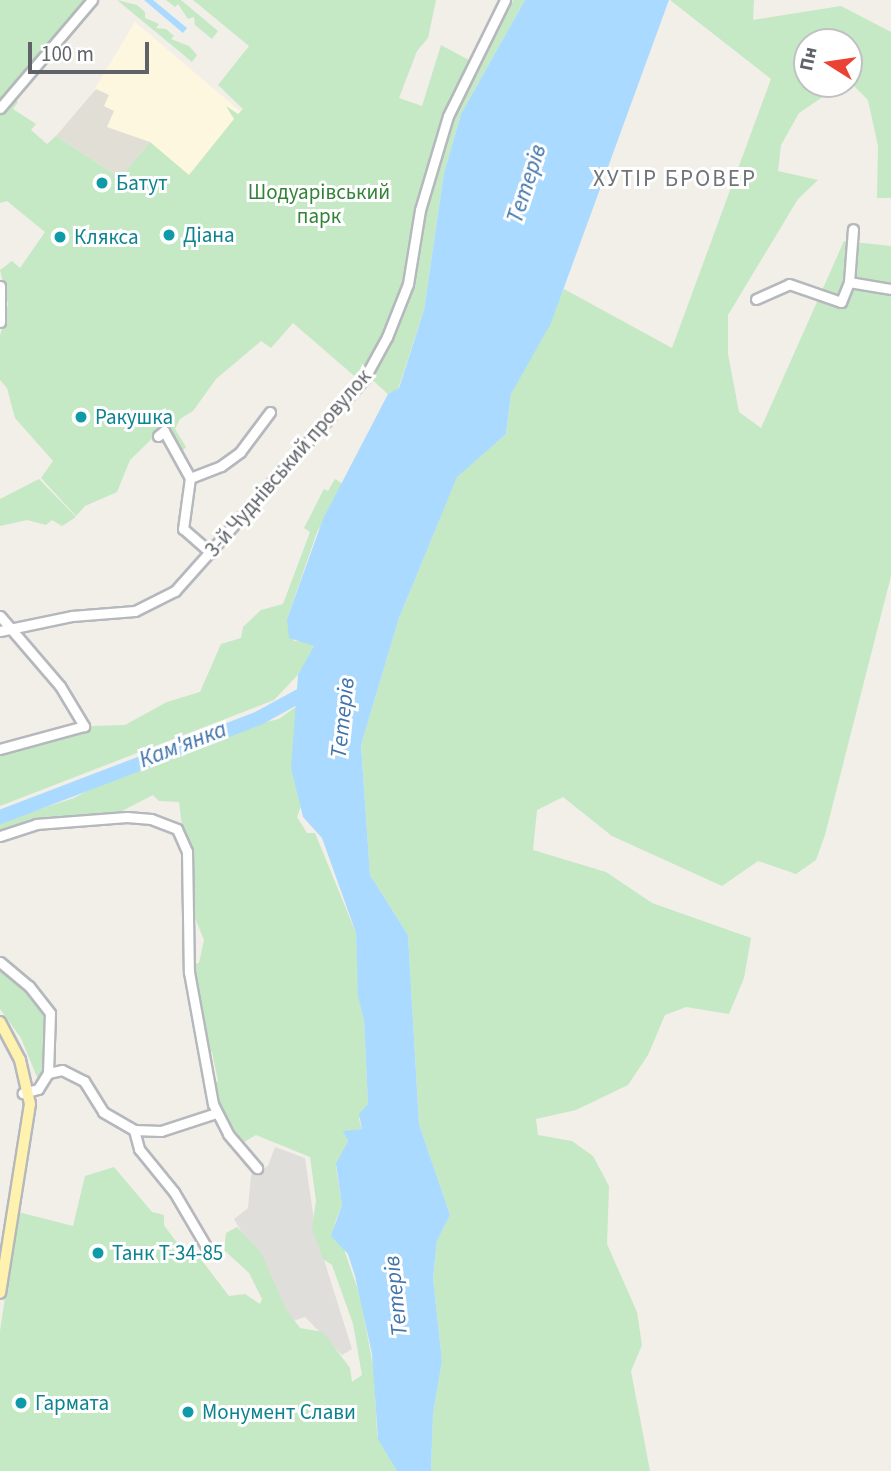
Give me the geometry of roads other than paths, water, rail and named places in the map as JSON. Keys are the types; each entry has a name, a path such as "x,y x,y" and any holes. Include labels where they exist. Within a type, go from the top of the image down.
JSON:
{"main road":[{"path":"0,1022 14,1044 26,1093 26,1136 0,1293"},
{"path":"0,1032 26,1093 0,1256"}],"street":[{"path":"0,107 92,0"},
{"name":"3-й Чуднівський провулок","path":"0,631 11,627 149,607 175,591 364,379 376,359 412,272 420,210 448,116 505,0"},
{"path":"756,299 789,284 841,302 849,282 853,229"},
{"path":"849,282 891,289"},
{"path":"0,286 0,322"},
{"path":"190,478 221,466 240,452 270,412"},
{"path":"158,436 164,431 190,478 183,529 211,553"},
{"path":"0,616 60,686 84,726 0,749"},
{"path":"0,836 36,824 127,817 151,819 177,830 187,851 189,972 216,1112 257,1168"},
{"path":"0,962 29,986 50,1013 48,1073 38,1089 26,1093"},
{"path":"48,1073 62,1070 84,1081 103,1112 134,1130 161,1131 216,1112"},
{"path":"134,1130 139,1149 174,1192 207,1248"}],"water":[{"path":"144,0 153,0 187,28 183,33"},
{"name":"Тетерів","path":"525,0 669,0 551,323 511,394 506,434 457,477 399,618 361,745 370,875 408,935 419,1124 450,1215 437,1241 433,1278 442,1361 433,1414 431,1471 397,1471 378,1439 372,1354 355,1276 348,1254 331,1236 342,1205 336,1164 348,1141 343,1131 362,1129 359,1114 368,1104 364,1020 358,996 356,933 322,838 303,817 291,768 298,675 314,646 289,638 287,619 323,519 388,394 399,388 424,310 444,173 461,114"}],"waterway":[{"name":"Кам'янка","path":"0,817 259,718 310,690"}],"place":[{"name":"Батут","path":"102,183"},
{"name":"Діана","path":"169,235"},
{"name":"Клякса","path":"60,237"},
{"name":"Ракушка","path":"81,417"},
{"name":"Танк Т-34-85","path":"98,1253"},
{"name":"Гармата","path":"21,1403"},
{"name":"Монумент Слави","path":"188,1412"}],"district":[{"name":"ХУТІР БРОВЕР","path":"675,179"}],"park label":[{"name":"Шодуарівський парк","path":"319,204"}]}
